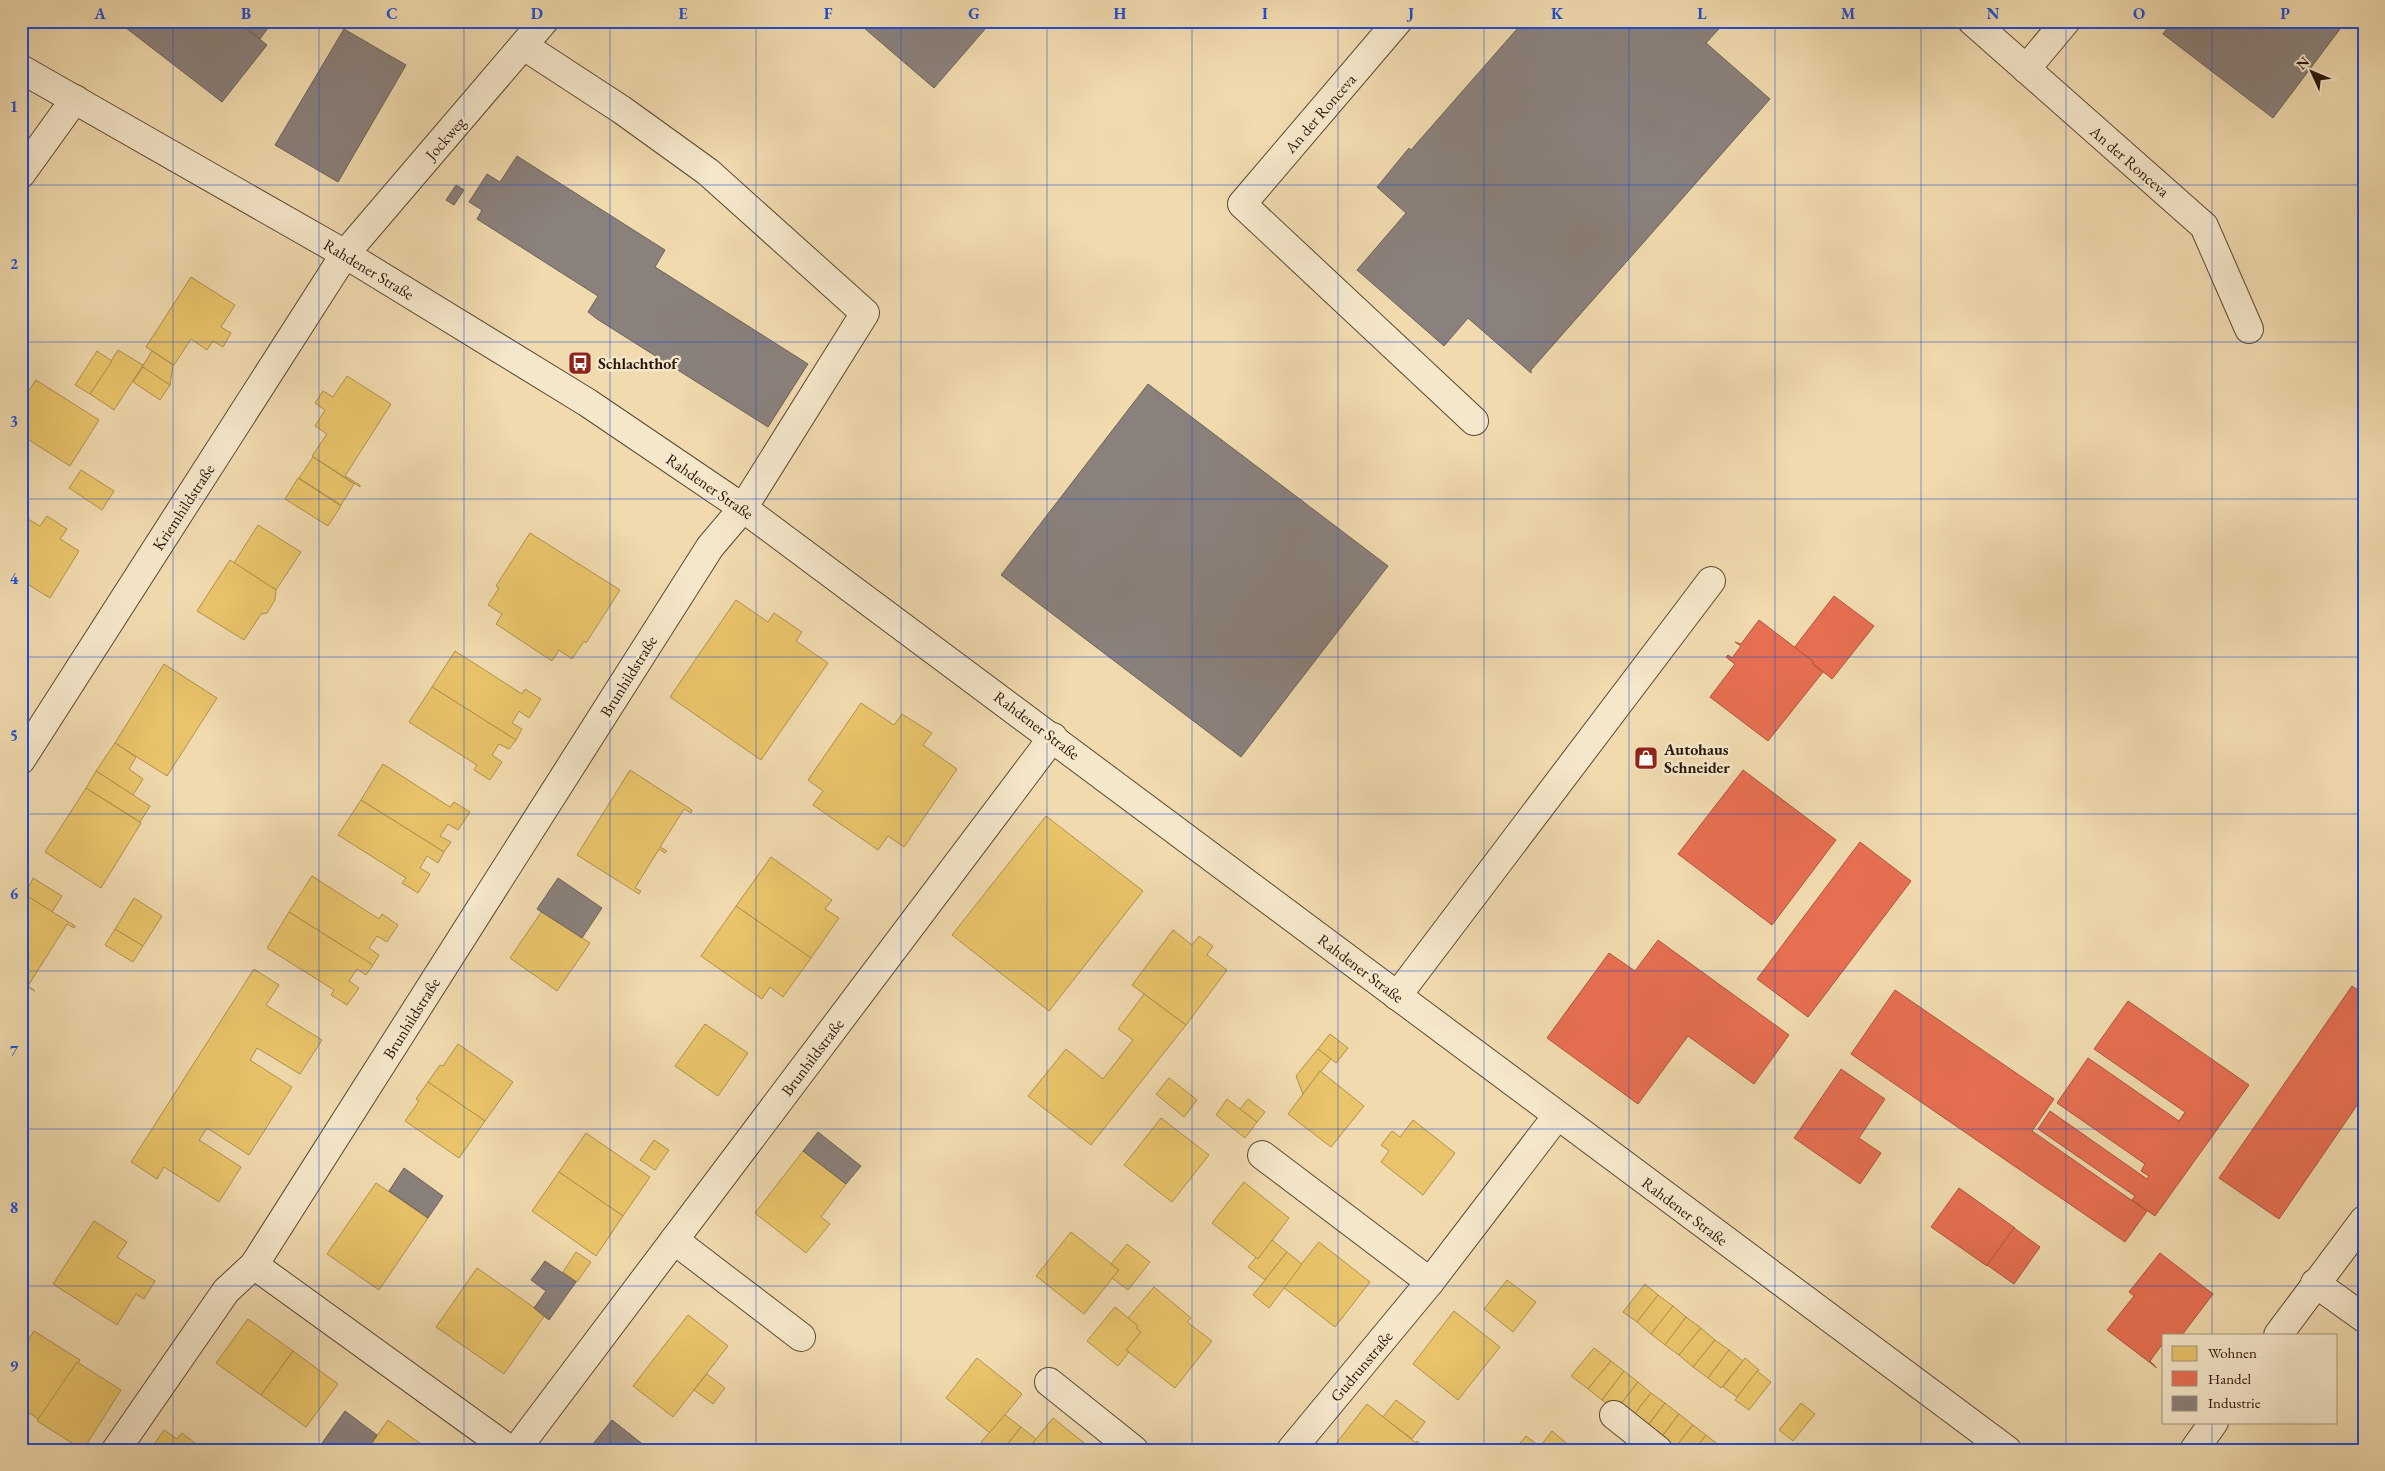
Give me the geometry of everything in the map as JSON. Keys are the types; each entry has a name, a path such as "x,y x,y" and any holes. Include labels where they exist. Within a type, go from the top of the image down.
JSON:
{"street":[{"name":"Jockweg","path":"345,254 544,21"},
{"name":"An der Ronceva","path":"1398,21 1242,204 1474,421"},
{"name":"An der Ronceva","path":"1972,21 2204,226 2249,329"},
{"path":"2026,68 2066,21"},
{"name":"Brunhildstraße","path":"116,1450 226,1291 254,1265 710,547 743,508 866,313 708,172 622,110 524,46"},
{"name":"Rahdener Straße","path":"21,69 345,254 588,403 743,508 2008,1450"},
{"path":"21,174 75,99"},
{"name":"Kriemhildstraße","path":"21,760 345,254"},
{"path":"1397,996 1711,581"},
{"name":"Brunhildstraße","path":"516,1450 1053,737"},
{"name":"Gudrunstraße","path":"1291,1450 1430,1282 1557,1116"},
{"path":"1262,1155 1430,1282"},
{"path":"2279,1334 2364,1220"},
{"path":"674,1240 802,1337"},
{"path":"254,1265 510,1450"},
{"path":"2315,1283 2364,1318"},
{"path":"1049,1382 1134,1450"},
{"path":"1614,1415 1658,1450"},
{"path":"2194,1450 2213,1424"}],"building: Wohnen":[{"path":"191,277 235,305 221,327 231,333 223,347 213,341 207,350 191,339 174,365 146,347"},
{"path":"118,350 143,365 114,410 90,394"},
{"path":"97,351 112,361 90,394 75,385"},
{"path":"152,351 173,365 170,385 142,367"},
{"path":"143,367 170,385 160,400 133,382"},
{"path":"347,376 391,404 345,476 360,485 360,487 312,456 327,434 315,426 325,410 315,403 323,391 333,397"},
{"path":"36,380 99,420 70,466 21,435 21,402"},
{"path":"313,457 354,484 341,505 299,478"},
{"path":"81,470 114,491 102,510 69,488"},
{"path":"298,478 341,506 328,526 285,499"},
{"path":"21,515 40,526 47,516 67,529 60,539 79,551 50,598 21,580"},
{"path":"258,525 301,552 276,590 234,563"},
{"path":"530,533 620,590 586,643 584,641 572,659 559,650 552,661 496,624 502,614 488,605 499,588 496,586"},
{"path":"230,560 276,590 275,600 267,613 261,614 244,640 197,611"},
{"path":"736,600 768,622 774,613 802,632 796,641 828,663 761,760 670,697"},
{"path":"455,651 522,694 525,689 541,699 529,718 519,711 512,723 522,729 516,740 432,687"},
{"path":"164,664 217,698 167,776 115,743"},
{"path":"432,687 516,740 509,749 499,744 492,755 502,762 490,780 474,770 477,765 409,722"},
{"path":"861,703 894,725 902,714 932,733 923,745 957,769 904,847 888,836 878,850 813,805 823,791 808,780"},
{"path":"115,743 136,757 129,769 143,779 133,795 96,771"},
{"path":"383,764 450,807 454,802 470,812 458,830 448,824 440,836 451,842 444,852 361,800"},
{"path":"630,770 692,810 691,813 684,809 660,847 667,851 665,853 659,849 635,888 641,891 639,894 577,855"},
{"path":"96,771 150,806 140,822 86,788"},
{"path":"86,788 141,823 101,888 45,852"},
{"path":"361,800 444,852 438,863 427,856 420,868 430,874 418,893 402,883 406,878 338,835"},
{"path":"1046,816 1143,891 1049,1011 952,935"},
{"path":"771,857 832,900 825,909 839,918 811,958 736,906"},
{"path":"312,876 379,919 382,914 398,925 387,942 377,936 369,948 379,955 373,965 289,912"},
{"path":"33,878 62,896 52,912 25,895"},
{"path":"21,892 75,926 74,928 67,924 28,986 35,991 21,983"},
{"path":"134,898 162,916 143,946 115,929"},
{"path":"736,906 811,958 783,997 770,987 762,999 701,956"},
{"path":"542,911 590,943 557,991 510,958"},
{"path":"289,912 373,965 366,975 357,969 349,981 359,988 347,1005 331,995 334,990 267,948"},
{"path":"115,929 143,946 133,962 105,945"},
{"path":"1173,930 1192,945 1199,936 1213,946 1207,955 1227,970 1186,1025 1132,985"},
{"path":"254,969 279,985 266,1005 322,1040 300,1074 257,1048 250,1060 292,1087 249,1155 207,1128 199,1140 241,1167 219,1202 164,1167 157,1179 131,1162"},
{"path":"1144,994 1186,1025 1091,1145 1028,1096 1066,1049 1103,1079 1133,1040 1118,1029"},
{"path":"705,1024 748,1053 718,1096 675,1066"},
{"path":"1330,1034 1348,1048 1336,1063 1318,1049"},
{"path":"458,1044 513,1082 485,1121 428,1082 440,1065 443,1066"},
{"path":"1318,1049 1331,1059 1303,1094 1296,1076"},
{"path":"1320,1071 1364,1106 1331,1147 1288,1114"},
{"path":"1169,1078 1197,1100 1184,1117 1156,1094"},
{"path":"428,1082 485,1121 459,1158 405,1121 419,1101 416,1099"},
{"path":"1227,1099 1257,1122 1245,1138 1216,1115"},
{"path":"1248,1099 1265,1112 1257,1122 1240,1109"},
{"path":"1161,1118 1209,1155 1172,1202 1124,1165"},
{"path":"1413,1120 1455,1153 1423,1195 1381,1162 1389,1151 1381,1145 1392,1131 1400,1137"},
{"path":"586,1133 650,1177 623,1216 559,1172"},
{"path":"654,1140 669,1150 655,1170 640,1160"},
{"path":"803,1151 846,1184 821,1217 830,1224 806,1253 755,1213"},
{"path":"559,1172 623,1216 596,1256 532,1211"},
{"path":"1244,1182 1289,1218 1258,1259 1212,1223"},
{"path":"376,1183 428,1218 379,1290 327,1254"},
{"path":"94,1221 127,1242 117,1257 155,1281 144,1299 136,1294 117,1325 53,1284"},
{"path":"1071,1232 1119,1270 1084,1314 1036,1276"},
{"path":"1272,1240 1287,1252 1265,1280 1248,1267 1256,1257 1258,1259"},
{"path":"1319,1242 1370,1282 1335,1327 1283,1287"},
{"path":"1127,1244 1150,1262 1128,1290 1112,1278 1119,1270 1111,1264"},
{"path":"576,1252 591,1262 577,1282 563,1272"},
{"path":"1287,1252 1302,1264 1269,1308 1253,1295"},
{"path":"477,1268 545,1315 504,1374 436,1327"},
{"path":"1507,1280 1536,1302 1513,1332 1484,1309"},
{"path":"1645,1284 1658,1295 1637,1322 1623,1312"},
{"path":"1154,1287 1191,1318 1187,1322 1212,1341 1175,1388 1126,1350 1141,1332 1136,1328 1138,1326 1128,1318"},
{"path":"1658,1295 1673,1306 1651,1334 1637,1322"},
{"path":"1673,1306 1686,1317 1665,1345 1651,1334"},
{"path":"1115,1307 1138,1326 1136,1328 1141,1332 1126,1350 1129,1352 1118,1366 1087,1341"},
{"path":"1454,1311 1500,1347 1458,1400 1413,1364"},
{"path":"688,1315 728,1346 673,1417 633,1386"},
{"path":"1686,1317 1701,1328 1679,1355 1665,1345"},
{"path":"248,1319 293,1351 261,1395 216,1363"},
{"path":"1701,1328 1715,1340 1693,1367 1679,1355"},
{"path":"34,1331 80,1360 40,1420 21,1408 21,1351"},
{"path":"1715,1340 1729,1350 1708,1378 1693,1367"},
{"path":"1594,1348 1611,1361 1588,1389 1571,1376"},
{"path":"1729,1350 1743,1361 1721,1388 1708,1378"},
{"path":"293,1351 338,1384 306,1427 261,1395"},
{"path":"977,1358 1022,1394 990,1433 946,1398"},
{"path":"1745,1358 1759,1370 1737,1397 1723,1387"},
{"path":"1611,1361 1624,1371 1602,1400 1588,1389"},
{"path":"77,1362 121,1390 83,1450 37,1421"},
{"path":"1624,1371 1638,1382 1616,1410 1602,1400"},
{"path":"1757,1371 1771,1382 1749,1410 1735,1400"},
{"path":"707,1374 725,1388 713,1404 694,1390"},
{"path":"1638,1382 1651,1393 1629,1421 1616,1410"},
{"path":"1651,1393 1665,1403 1643,1432 1629,1421"},
{"path":"1396,1400 1425,1422 1412,1439 1383,1417"},
{"path":"1665,1403 1679,1414 1657,1443 1643,1432"},
{"path":"1801,1403 1815,1414 1793,1441 1779,1430"},
{"path":"1367,1404 1416,1443 1417,1441 1428,1450 1339,1450 1334,1446"},
{"path":"1679,1414 1693,1425 1673,1450 1666,1450 1657,1443"},
{"path":"1005,1415 1021,1427 1003,1450 991,1450 981,1442"},
{"path":"1053,1418 1093,1450 1027,1450"},
{"path":"388,1420 429,1450 367,1450"},
{"path":"1693,1425 1706,1435 1695,1450 1673,1450"},
{"path":"1021,1427 1036,1439 1027,1450 1003,1450"},
{"path":"164,1430 177,1439 182,1433 204,1450 150,1450"},
{"path":"1552,1431 1572,1448 1571,1450 1537,1450"},
{"path":"1706,1435 1725,1450 1695,1450"},
{"path":"1526,1436 1539,1446 1537,1450 1514,1450"}],"building: Handel":[{"path":"1834,596 1874,626 1832,679 1794,648"},
{"path":"1759,620 1814,662 1812,664 1823,672 1768,741 1710,697 1735,664 1726,657 1728,655 1732,658 1741,646 1735,642 1741,644"},
{"path":"1743,770 1836,840 1772,925 1678,854"},
{"path":"1860,842 1911,881 1808,1017 1757,979"},
{"path":"1658,940 1789,1035 1754,1084 1688,1036 1638,1104 1547,1038 1609,953 1635,971"},
{"path":"2352,986 2364,994 2364,1095 2279,1219 2219,1178"},
{"path":"1895,990 2054,1099 2032,1131 2147,1211 2125,1242 1851,1054"},
{"path":"2128,1001 2249,1085 2155,1216 2132,1200 2135,1196 2038,1129 2050,1111 2147,1179 2149,1176 2141,1171 2145,1164 2057,1103 2088,1058 2179,1121 2185,1112 2094,1049"},
{"path":"1841,1069 1885,1099 1859,1138 1881,1153 1860,1184 1794,1138"},
{"path":"1959,1188 2015,1228 1987,1266 1931,1227"},
{"path":"2014,1228 2040,1247 2014,1284 1987,1265"},
{"path":"2160,1253 2213,1294 2183,1334 2162,1334 2162,1345 2150,1361 2157,1368 2107,1330 2134,1296 2129,1292"}],"building: Industrie":[{"path":"117,21 237,21 267,45 222,102"},
{"path":"237,21 273,21 260,39"},
{"path":"868,21 992,21 934,88 863,27"},
{"path":"1524,21 1726,21 1706,43 1770,99 1531,370 1531,373 1468,318 1444,346 1357,270 1406,213 1377,187 1409,148 1411,150"},
{"path":"2172,21 2346,21 2273,118 2163,34"},
{"path":"344,29 406,65 338,182 275,145"},
{"path":"517,156 665,250 655,267 808,364 768,427 597,319 588,312 598,296 477,219 482,210 469,202 487,174 500,182"},
{"path":"456,185 464,190 454,205 446,200"},
{"path":"1148,384 1388,566 1241,757 1001,575"},
{"path":"558,878 602,908 582,938 537,909"},
{"path":"818,1132 861,1166 846,1184 803,1151"},
{"path":"404,1168 443,1196 428,1218 389,1191"},
{"path":"545,1261 576,1282 549,1320 534,1308 546,1291 531,1280"},
{"path":"345,1411 377,1435 367,1450 317,1450"},
{"path":"612,1420 650,1450 589,1449"}],"place":[{"name":"Schlachthof","path":"580,363"},
{"name":"Autohaus Schneider","path":"1646,758"}]}
